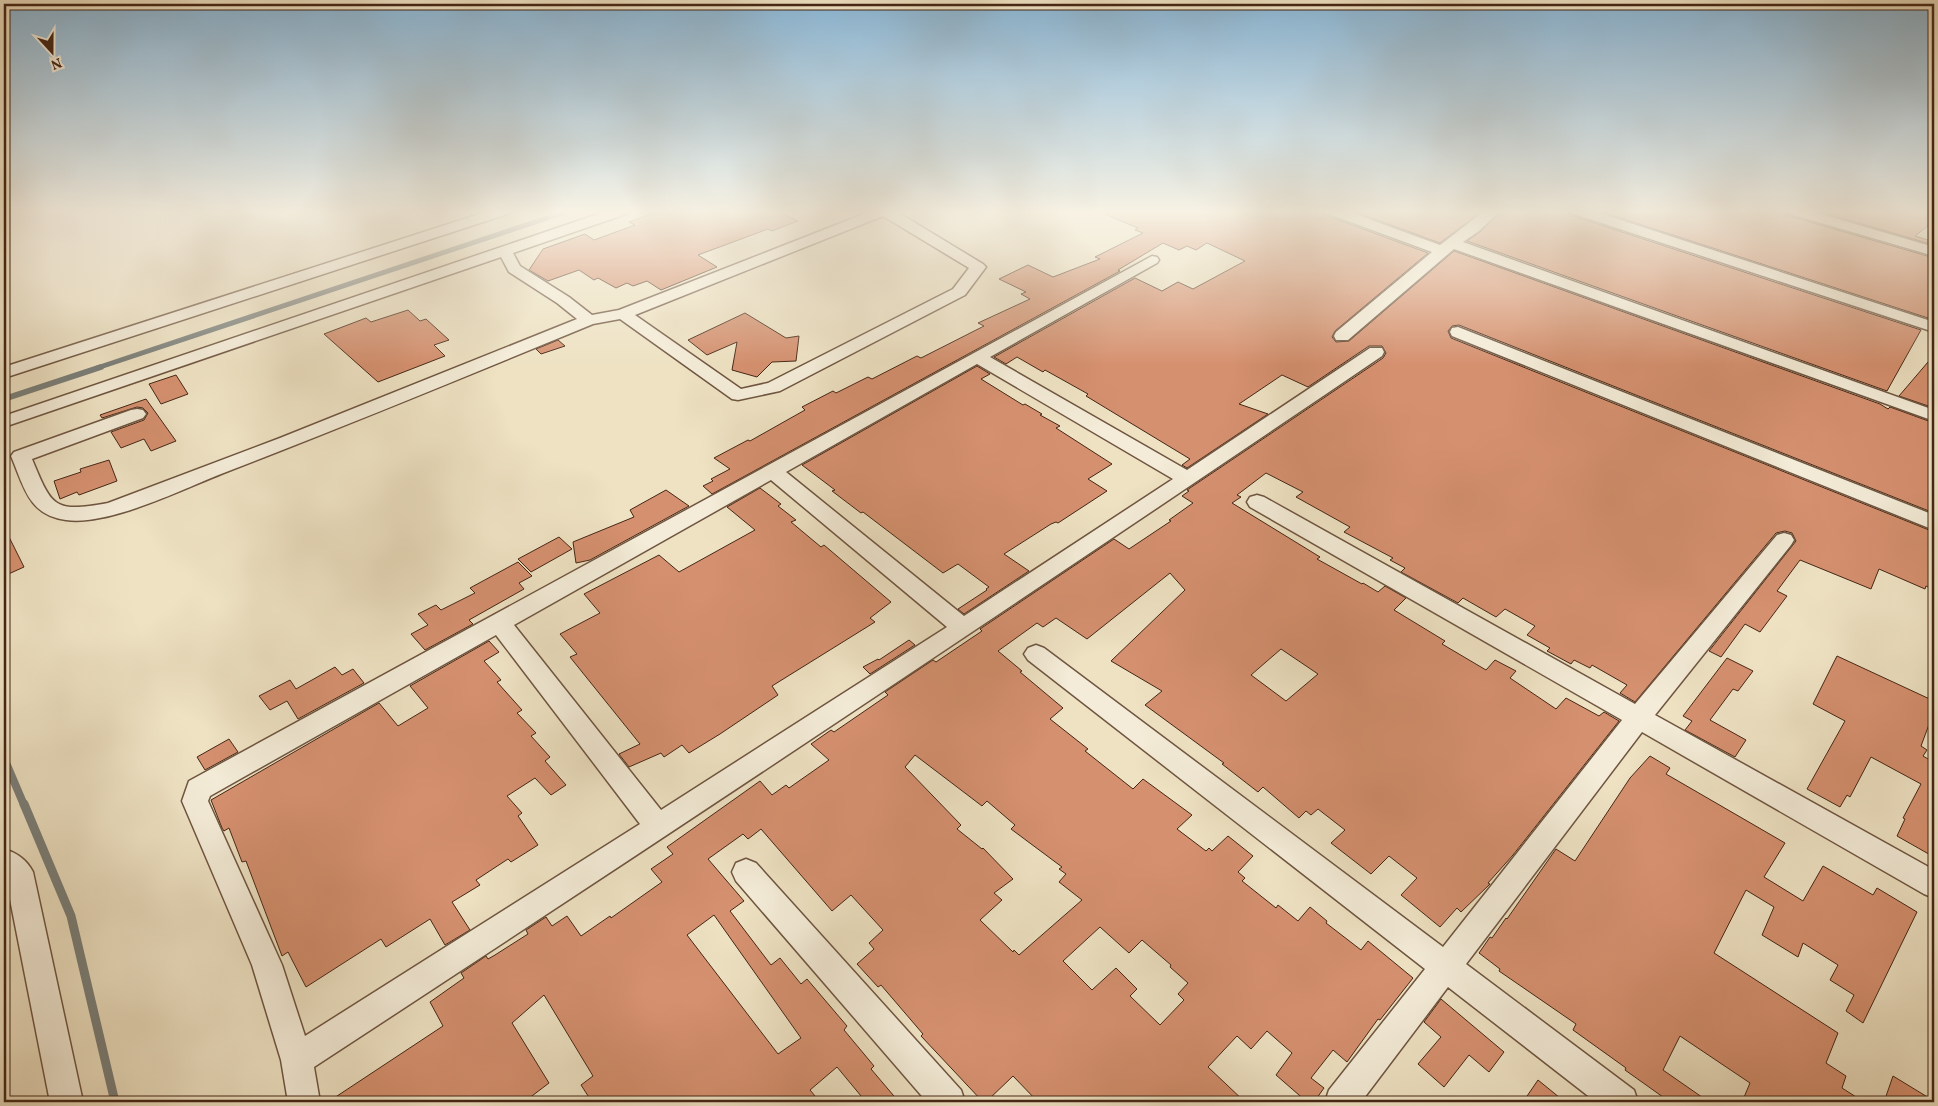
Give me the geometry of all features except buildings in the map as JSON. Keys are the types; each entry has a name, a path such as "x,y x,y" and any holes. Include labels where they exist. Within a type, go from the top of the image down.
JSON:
{"street":[{"path":"4,373 347,262"},
{"path":"4,422 474,262"},
{"path":"510,262 514,269 563,300 589,320"},
{"path":"137,414 21,456 41,501 64,514 84,514 112,509 287,442 589,320 623,314 757,262"},
{"path":"623,314 738,395 774,387 959,292 978,267 969,262"},
{"path":"304,1102 297,1060 267,964 195,801 198,789 1149,262"},
{"path":"1342,336 1430,262"},
{"path":"1489,262 1934,416"},
{"path":"1734,262 1934,327"},
{"path":"1458,332 1934,523"},
{"path":"297,1060 658,827 1188,480 1376,352"},
{"path":"978,357 1188,480"},
{"path":"772,471 963,627"},
{"path":"1257,502 1934,885"},
{"path":"1341,1102 1638,718 1784,540"},
{"path":"499,622 658,827"},
{"path":"1036,654 1622,1102"},
{"path":"4,861 19,872 67,1102"},
{"path":"746,872 949,1102"}],"waterway":[{"path":"97,368 416,262"},
{"path":"4,399 101,367"},
{"path":"4,758 24,805"},
{"path":"24,804 71,916 115,1102"}]}
